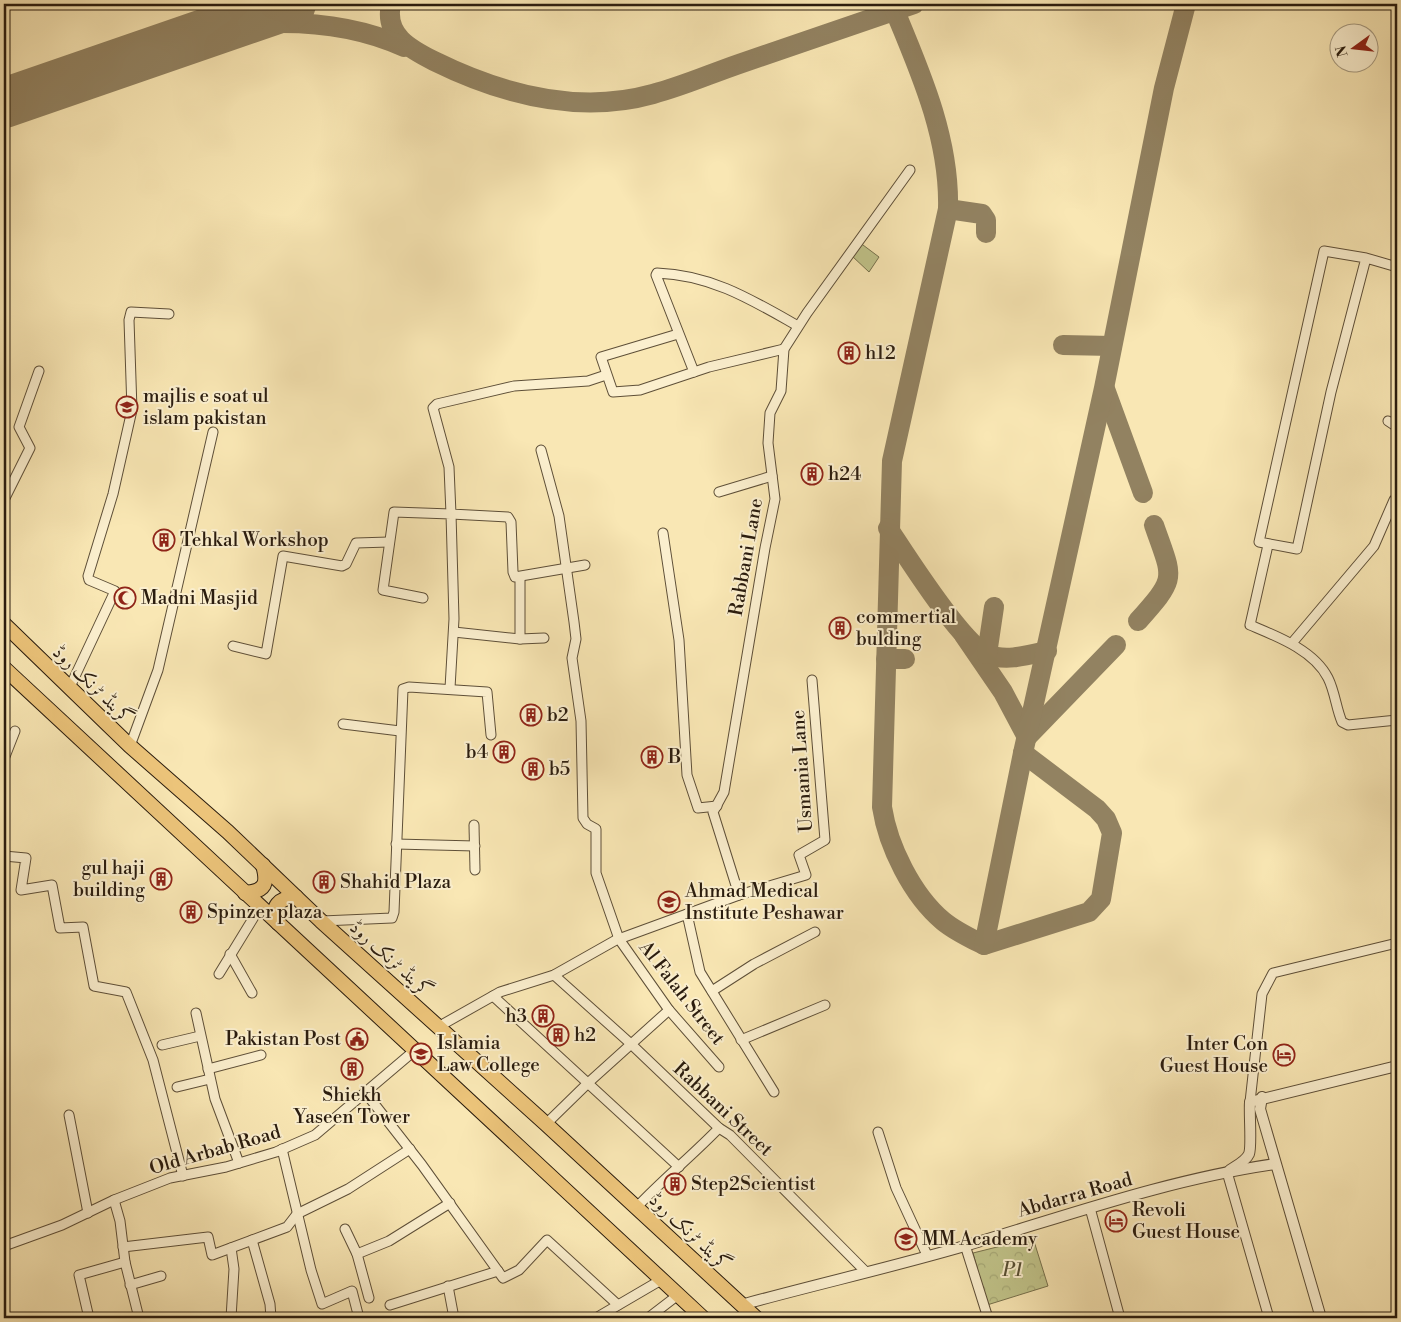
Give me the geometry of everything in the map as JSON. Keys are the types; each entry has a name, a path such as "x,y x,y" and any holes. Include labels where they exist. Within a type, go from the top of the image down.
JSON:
{"highway":[{"name":"گرینڈ ٹرنک روڈ","path":"4,624 130,746 263,865 321,921 546,1124 756,1318"},
{"path":"4,668 703,1318"},
{"path":"245,893 257,891 264,884 266,878 263,865"},
{"path":"279,924 274,915 276,904 285,898 296,897"}],"street":[{"name":"Rabbani Lane","path":"739,895 714,812 724,792 758,586 773,516 775,499 768,443 770,413 781,391 784,349 798,326 910,170"},
{"path":"1366,258 1331,392 1297,549 1259,542 1324,251 1366,258 1397,267"},
{"path":"694,372 678,334 656,275 657,273 687,276 736,291 798,326"},
{"path":"69,689 115,591 89,580 88,576 113,494 132,410 129,320 131,312 169,314"},
{"path":"678,334 601,357 606,375 615,393 640,390 694,372 784,349"},
{"path":"4,500 30,448 19,427 39,371"},
{"path":"450,688 454,632 449,467 433,410 435,404 514,386 588,381 606,375"},
{"path":"1388,421 1397,427"},
{"path":"130,746 158,670 213,432"},
{"name":"Al Falah Street","path":"540,450 559,516 576,639 572,658 581,721 583,818 587,824 596,829 596,874 620,939 670,1010 719,1067"},
{"path":"719,492 772,476"},
{"path":"1292,643 1374,546 1394,500 1397,500"},
{"path":"423,598 383,590 394,512 508,517 511,522 513,572 515,577 566,570 586,565"},
{"path":"663,533 679,640 687,775 698,808 717,806"},
{"path":"233,646 266,654 283,556 342,566 346,564 356,542 389,542"},
{"path":"1268,545 1250,625 1292,643 1328,676 1342,722 1348,725 1397,720"},
{"path":"520,577 520,639"},
{"path":"454,632 520,639 544,638"},
{"name":"Usmania Lane","path":"739,895 806,875 800,855 825,840 812,680"},
{"path":"321,921 392,918 394,912 403,689 410,686 450,688 488,693 491,735"},
{"path":"343,724 400,731"},
{"path":"4,759 15,731"},
{"path":"474,825 474,870"},
{"path":"396,844 475,846"},
{"path":"4,856 26,858 21,890 52,885 60,928 83,927 94,986 126,992 153,1060 183,1176"},
{"path":"438,1026 500,992 554,975 620,939 739,895"},
{"path":"219,974 260,907"},
{"path":"687,914 696,960 712,991 774,1092"},
{"path":"712,991 754,964 815,932"},
{"path":"1263,1165 1255,1160 1250,1152 1248,1119 1262,994 1273,973 1397,943"},
{"path":"230,954 252,993"},
{"name":"Rabbani Street","path":"554,975 631,1044 719,1128 730,1135 865,1271"},
{"path":"493,996 680,1167"},
{"path":"742,1040 824,1005"},
{"path":"546,1124 588,1083 670,1010"},
{"path":"196,1013 210,1079 238,1163"},
{"path":"162,1044 200,1036"},
{"name":"Old Arbab Road","path":"4,1246 62,1225 114,1200 170,1178 238,1163 282,1149 315,1135 414,1051"},
{"path":"208,1069 262,1055"},
{"path":"1250,1102 1262,1097 1397,1066"},
{"path":"177,1088 210,1079"},
{"path":"365,1092 410,1149 503,1278 519,1270 547,1240 618,1305"},
{"path":"1262,1097 1259,1107 1321,1318"},
{"path":"69,1115 88,1213"},
{"path":"636,1208 656,1186 680,1167 719,1128"},
{"path":"878,1132 903,1204 927,1255"},
{"path":"282,1149 297,1214 322,1304 352,1291 359,1318"},
{"path":"123,1247 208,1237 212,1255 287,1227 297,1214 348,1188 410,1149"},
{"path":"1250,1152 1263,1150 1272,1152"},
{"path":"1250,1152 1247,1158 1228,1172 1269,1318"},
{"name":"Abdarra Road","path":"741,1305 966,1245 1090,1208 1228,1172 1275,1164"},
{"path":"114,1200 120,1221 125,1262 139,1318"},
{"path":"357,1254 389,1241 450,1203"},
{"path":"1090,1208 1120,1318"},
{"path":"345,1229 357,1254 369,1298"},
{"path":"252,1240 270,1304 271,1318"},
{"path":"966,1245 988,1318"},
{"path":"231,1248 234,1269 231,1318"},
{"path":"89,1318 79,1275 125,1262"},
{"path":"390,1305 498,1271"},
{"path":"130,1285 162,1276"},
{"path":"596,1318 661,1280"},
{"path":"448,1286 454,1318"},
{"path":"648,1318 678,1295"}],"green space":[{"path":"859,242 879,257 869,272 852,256"},
{"name":"P1","path":"1033,1238 1048,1286 987,1305 973,1253"}],"taxiway":[{"path":"391,4 391,24 401,40 434,61 460,73 514,92 569,102 625,100 664,91 914,4"},
{"path":"892,4 931,104 944,156 948,209 892,461 882,807 896,853 903,869 921,898 948,925 984,945 1089,912 1101,899 1112,833 1106,819 1097,809 1023,753"},
{"path":"984,945 1023,753 1104,388 1164,88 1186,4"},
{"path":"223,27 269,23 315,24 360,32 404,47"},
{"path":"948,209 982,214 986,220 986,233"},
{"path":"1063,345 1112,346"},
{"path":"1105,389 1143,493"},
{"path":"1138,621 1160,595 1168,577 1168,568 1154,525"},
{"path":"888,528 934,597 976,647 987,654 1009,658 1047,651"},
{"path":"987,654 994,607"},
{"path":"964,635 1003,692 1027,737 1116,645"},
{"path":"886,659 905,659"}],"runway":[{"path":"4,103 291,4"}],"place":[{"name":"h12","path":"849,353"},
{"name":"majlis e soat ul islam pakistan","path":"127,407"},
{"name":"h24","path":"812,474"},
{"name":"Tehkal Workshop","path":"164,540"},
{"name":"Madni Masjid","path":"125,598"},
{"name":"commertial bulding","path":"840,628"},
{"name":"b2","path":"531,715"},
{"name":"b4","path":"504,752"},
{"name":"B","path":"652,757"},
{"name":"b5","path":"533,769"},
{"name":"gul haji building","path":"161,879"},
{"name":"Shahid Plaza","path":"324,882"},
{"name":"Ahmad Medical Institute Peshawar","path":"669,902"},
{"name":"Spinzer plaza","path":"191,912"},
{"name":"h3","path":"543,1016"},
{"name":"h2","path":"558,1035"},
{"name":"Pakistan Post","path":"357,1039"},
{"name":"Islamia Law College","path":"421,1054"},
{"name":"Inter Con Guest House","path":"1284,1055"},
{"name":"Shiekh Yaseen Tower","path":"352,1069"},
{"name":"Step2Scientist","path":"675,1184"},
{"name":"Revoli Guest House","path":"1116,1221"},
{"name":"MM Academy","path":"906,1239"}]}
